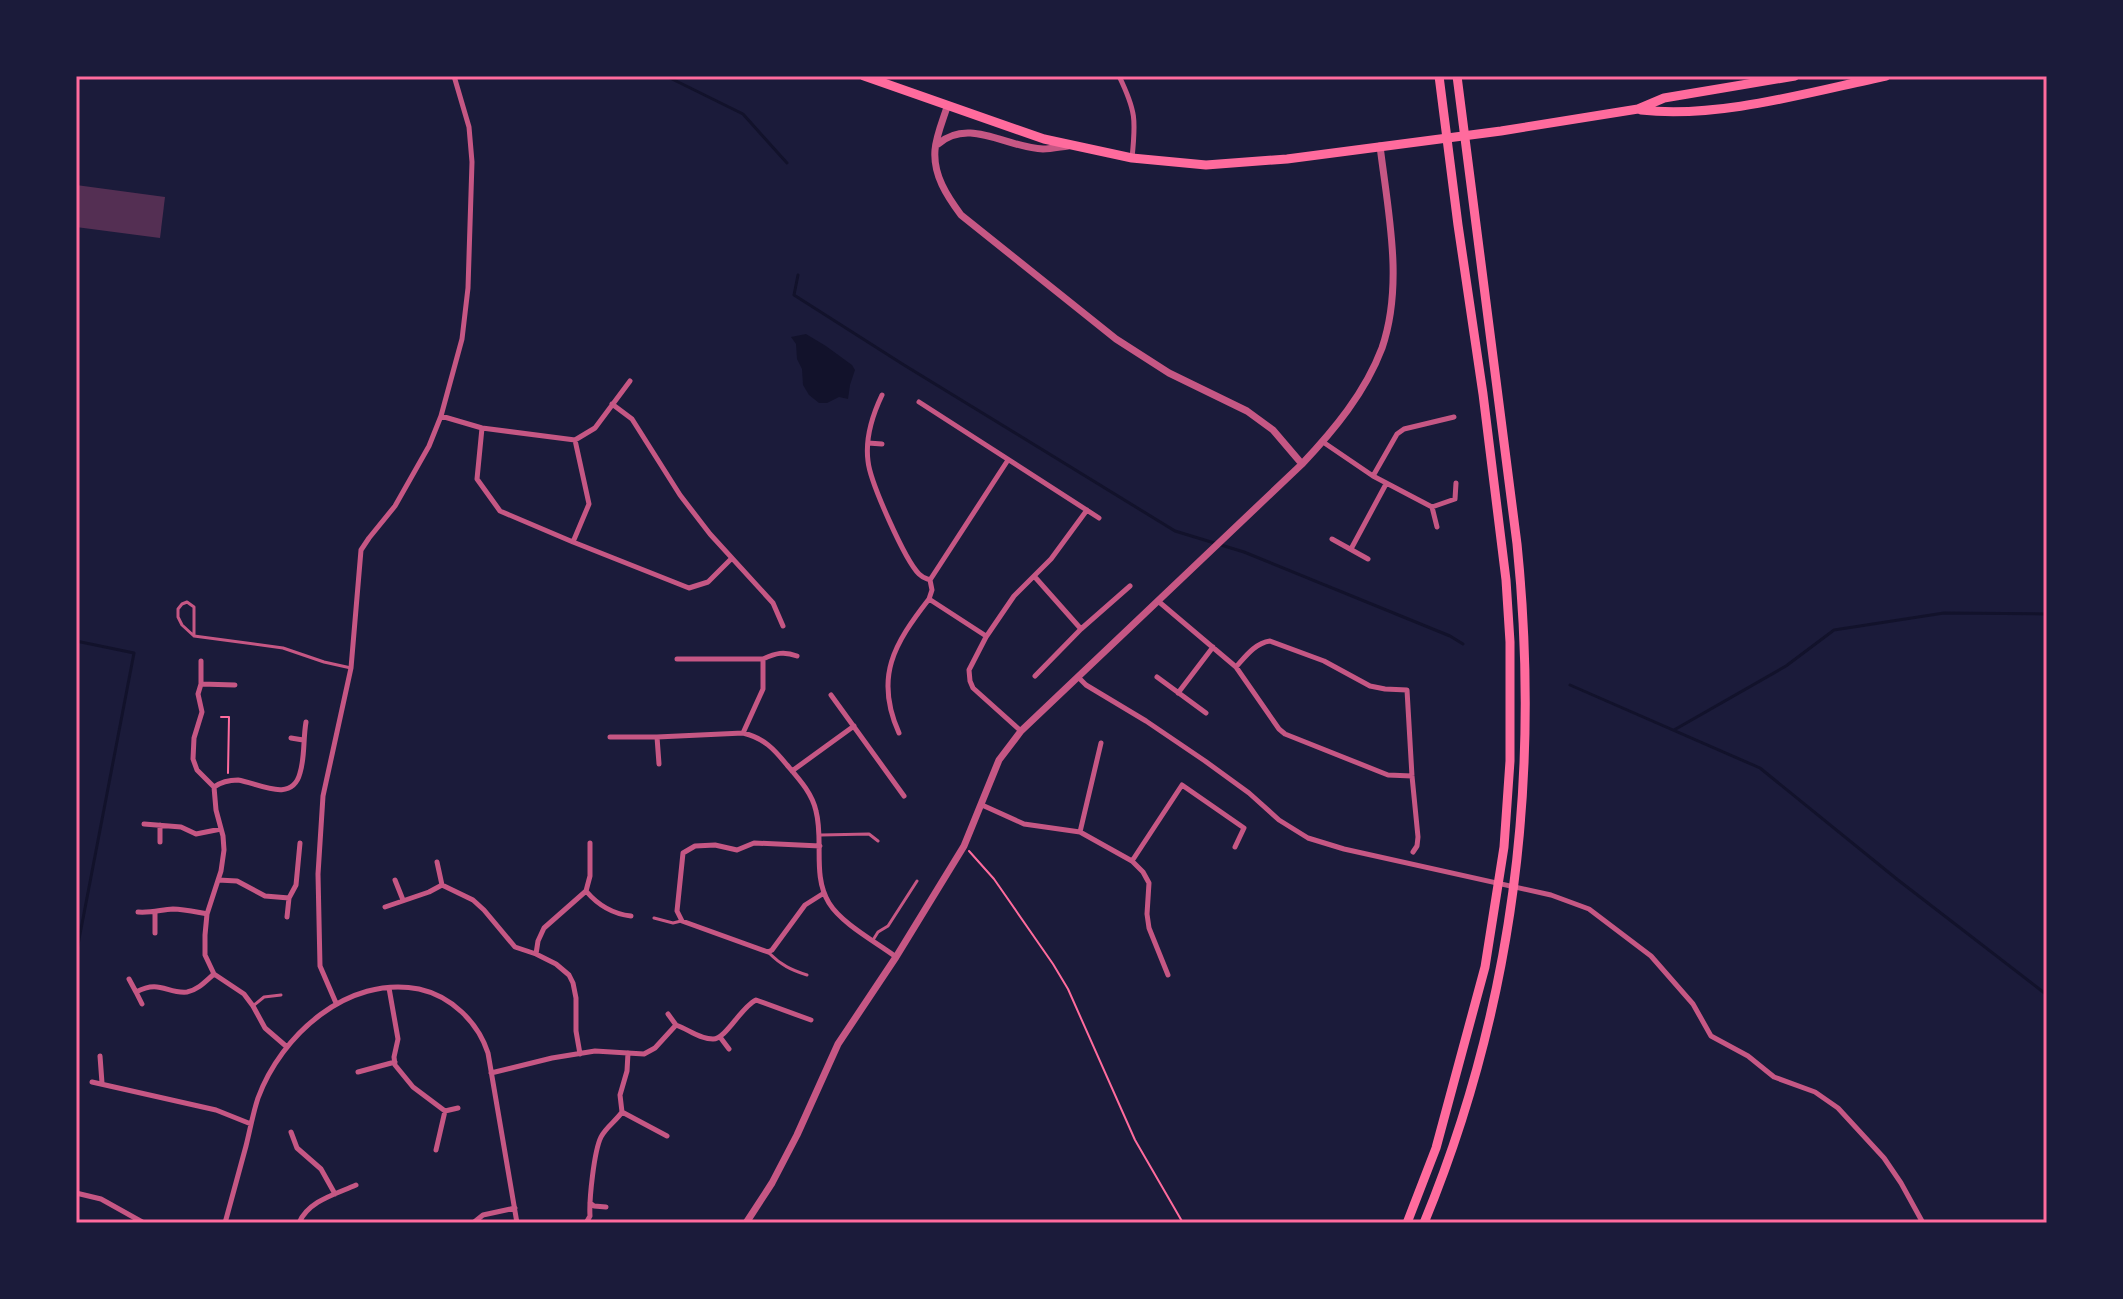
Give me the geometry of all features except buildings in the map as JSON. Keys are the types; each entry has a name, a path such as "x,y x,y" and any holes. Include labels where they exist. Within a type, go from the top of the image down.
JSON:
{"main road":[{"path":"864,76 1044,139 1132,158 1206,165 1501,131 1638,109 1664,98 1795,76"},
{"path":"1407,1223 1436,1148 1485,967 1500,871 1510,761 1506,580 1439,76"},
{"path":"1424,1223 1472,1090 1489,1023 1511,909 1522,810 1527,699 1523,601 1510,482 1457,76"},
{"path":"1638,109 1667,113 1708,110 1886,76"}],"street":[{"path":"336,1003 320,966 318,874 323,796 351,668 361,550 395,506 429,446 441,416 462,339 468,288 472,162 469,127 454,76"},
{"path":"1119,76 1135,115 1132,158"},
{"path":"947,107 936,146 937,170 940,183 961,215 1116,339 1169,373 1247,411 1273,430 1302,464"},
{"path":"936,146 952,134 967,132 1042,149 1070,145"},
{"path":"746,1223 772,1183 797,1135 838,1044 964,846 999,760 1021,731 1302,464 1347,412 1366,382 1388,325 1392,295 1393,258 1380,146"},
{"path":"441,416 482,428 575,440 595,428 630,381"},
{"path":"882,395 875,410 868,443 868,463 875,490 916,570 930,580"},
{"path":"919,402 1099,518"},
{"path":"612,404 632,419 680,495 710,534 773,603 783,626"},
{"path":"1373,476 1397,434 1404,429 1454,417"},
{"path":"482,428 477,479 500,511 689,588 708,582 732,558"},
{"path":"573,542 589,504 575,440"},
{"path":"1323,442 1386,484 1432,507 1455,499 1456,483"},
{"path":"868,443 882,444"},
{"path":"899,733 887,698 886,683 891,661 904,635 929,599 932,590 930,580 1008,460"},
{"path":"1351,549 1386,484"},
{"path":"1432,507 1437,527"},
{"path":"1021,731 984,699 970,681 971,662 1014,596 1051,559 1087,510"},
{"path":"1332,539 1368,559"},
{"path":"1034,576 1081,629"},
{"path":"1035,676 1081,629 1130,586"},
{"path":"929,599 986,637"},
{"path":"1158,600 1236,667 1285,734 1388,775 1412,776"},
{"path":"1236,667 1251,650 1264,641 1270,641 1324,661 1370,686 1407,690 1418,837 1413,852"},
{"path":"1178,693 1213,647"},
{"path":"677,659 763,659 786,652 797,656"},
{"path":"743,733 763,689 763,659"},
{"path":"201,661 198,694 202,712 194,738 193,759 197,770 214,787 224,850 207,914 205,955 214,974 244,994 265,1028 287,1047"},
{"path":"1078,677 1205,761 1249,793 1279,820 1308,838 1560,898 1589,909 1651,956 1693,1004 1711,1036 1748,1056 1774,1077 1815,1092 1838,1108 1884,1158 1923,1223"},
{"path":"1157,677 1206,713"},
{"path":"201,684 235,685"},
{"path":"831,695 904,796"},
{"path":"214,787 228,781 244,781 278,791 296,782 300,776 306,722"},
{"path":"792,771 854,726"},
{"path":"610,737 743,733 772,746 812,800 817,813 824,893 835,911 896,957"},
{"path":"657,737 659,764"},
{"path":"291,738 303,740"},
{"path":"1080,832 1101,743"},
{"path":"1132,861 1182,785 1244,828 1235,847"},
{"path":"982,805 1024,824 1080,832 1132,861 1149,883 1147,920 1168,975"},
{"path":"144,824 181,827 196,834 221,829"},
{"path":"160,825 160,842"},
{"path":"287,917 289,898 296,885 300,843"},
{"path":"536,954 544,928 586,891 590,876 590,843"},
{"path":"820,846 754,843 737,850 715,845 695,846 683,853 677,911 682,921 768,952 805,905 824,893"},
{"path":"437,862 442,885"},
{"path":"218,880 237,881 265,896 289,898"},
{"path":"395,880 403,900"},
{"path":"385,907 442,885"},
{"path":"442,885 473,900 515,947 556,964 571,978 576,998 580,1054"},
{"path":"586,891 609,910 631,916"},
{"path":"138,912 155,913 169,909 207,914"},
{"path":"155,913 155,933"},
{"path":"136,992 152,986 191,991 214,974"},
{"path":"129,979 142,1004"},
{"path":"389,988 398,1039 394,1052 397,1069 413,1087 445,1111 458,1108"},
{"path":"225,1223 263,1088 287,1047 312,1021 336,1003 366,992 389,988 422,990 442,997 478,1030 486,1047 517,1223"},
{"path":"668,1014 676,1025 713,1039 720,1037 745,1006 756,1000 811,1020"},
{"path":"491,1073 595,1051 644,1054 651,1051 676,1025"},
{"path":"720,1037 729,1049"},
{"path":"586,1223 590,1216 599,1141 622,1112 620,1095 628,1053"},
{"path":"100,1056 102,1083"},
{"path":"358,1072 395,1062"},
{"path":"92,1082 216,1110 251,1124"},
{"path":"436,1150 445,1111"},
{"path":"622,1112 667,1136"},
{"path":"291,1132 297,1148 321,1169 335,1194"},
{"path":"299,1223 316,1203 356,1185"},
{"path":"76,1193 101,1199 144,1223"},
{"path":"590,1203 606,1207"},
{"path":"473,1223 483,1215 515,1208"}],"lane":[{"path":"194,636 194,607 187,602 178,609 178,617 194,636 283,648 351,668"},
{"path":"818,835 869,834 878,841"},
{"path":"873,940 878,932 888,926 917,881"},
{"path":"654,918 673,923 682,921"},
{"path":"768,952 789,969 807,975"},
{"path":"253,1006 264,997 281,995"}],"path":[{"path":"221,717 229,717 228,781"},
{"path":"964,846 994,879 1068,989 1135,1140 1183,1223"}],"shaded area":[{"path":"806,334 852,365 855,370 848,399 839,397 819,403 809,395 803,385 796,344 791,337"}],"waterway":[{"path":"666,76 743,114 787,163"},
{"path":"798,275 794,295 1175,531 1244,552 1463,644"},
{"path":"1674,730 1786,666 1834,630 1944,613 2047,614"},
{"path":"76,641 134,653 76,955"},
{"path":"1570,685 1760,768 2047,995"}]}
